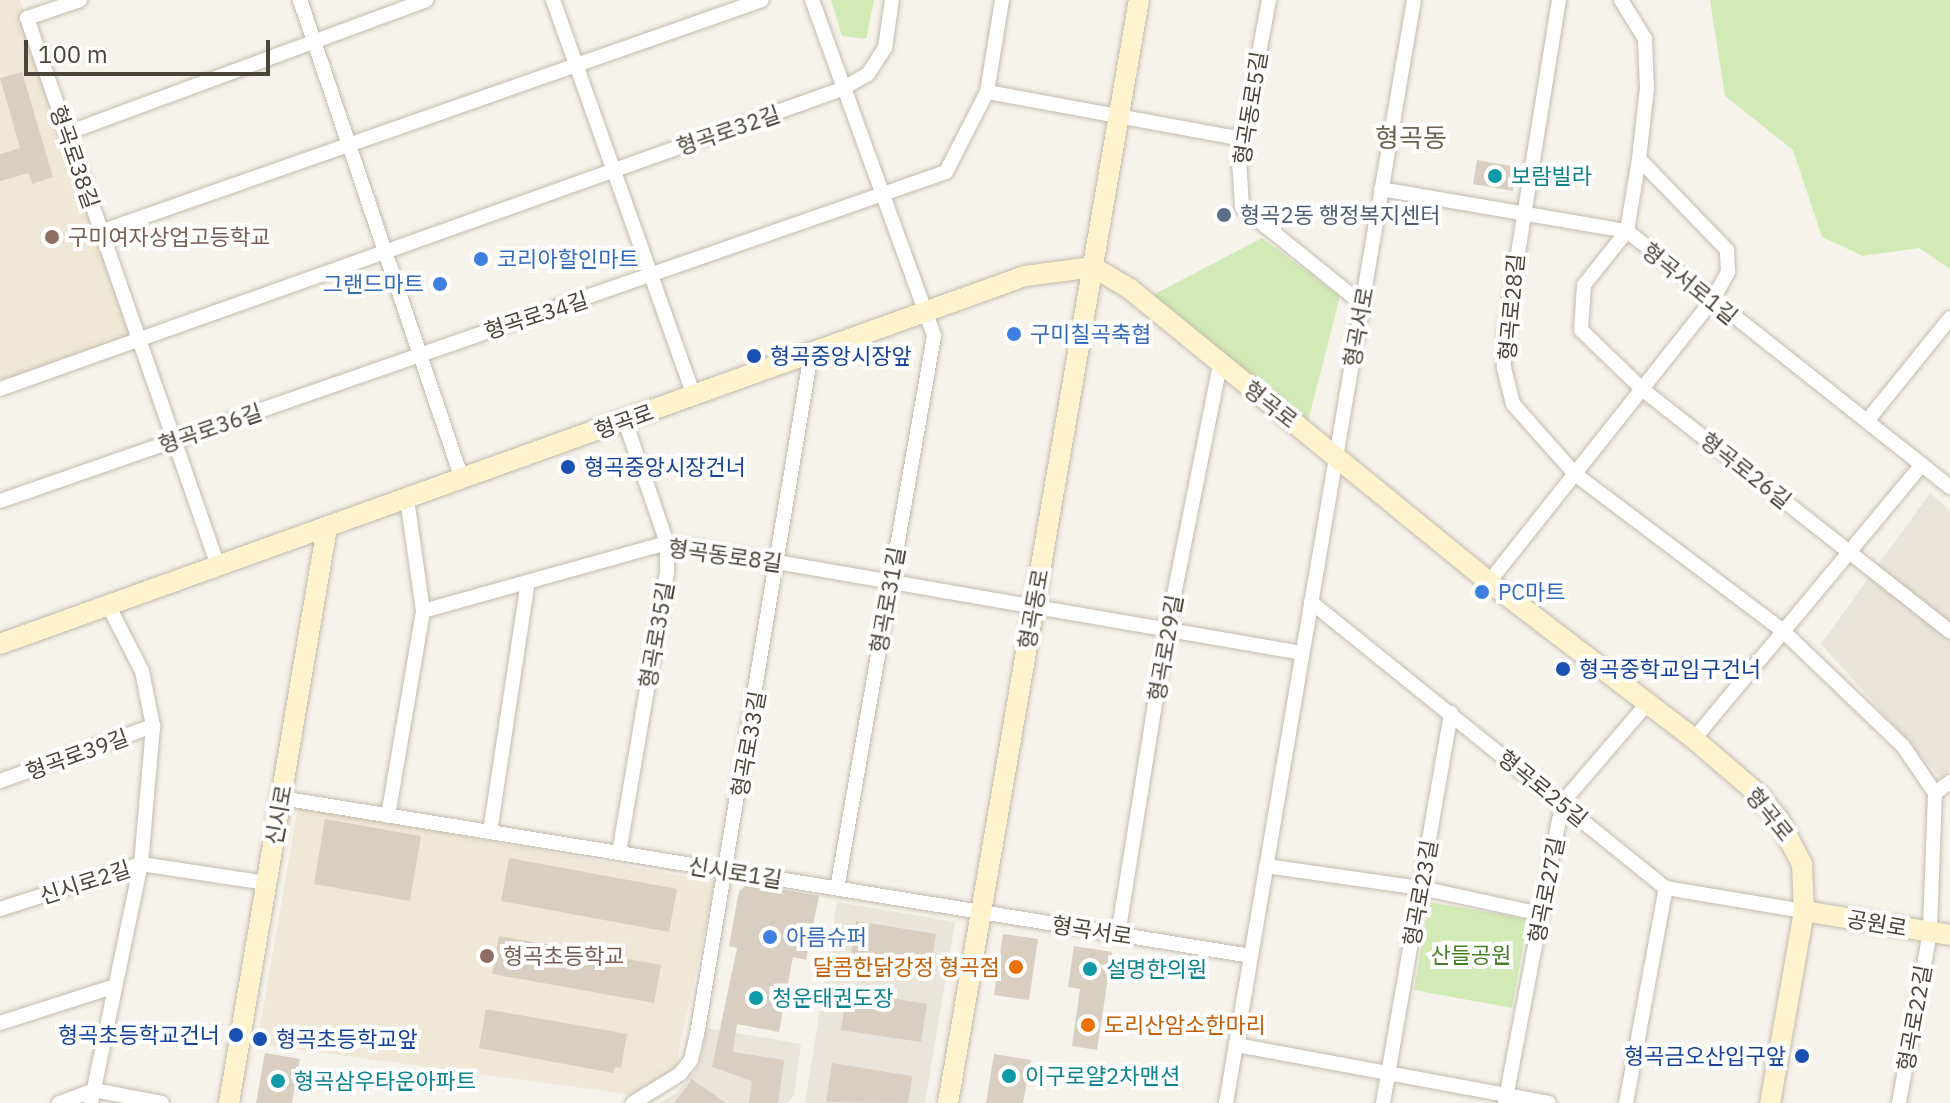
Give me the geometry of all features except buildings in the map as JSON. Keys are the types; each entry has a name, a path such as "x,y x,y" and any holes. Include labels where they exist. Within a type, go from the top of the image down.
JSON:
{"street":[{"name":"형곡로38길","path":"80,0 27,18 218,566"},
{"path":"300,0 462,479"},
{"path":"67,133 426,0"},
{"path":"553,0 694,396"},
{"path":"100,232 349,141 577,67 762,0"},
{"path":"812,0 879,196 928,312"},
{"name":"형곡로32길","path":"614,170 842,89 868,74 885,48 892,0"},
{"path":"652,277 946,172 987,92 1002,0"},
{"name":"형곡동로","path":"948,1103 1139,0"},
{"name":"형곡동로5길","path":"1269,0 1242,139 1242,207 1362,304"},
{"name":"형곡서로","path":"1226,1103 1414,0"},
{"path":"1522,213 1559,0"},
{"path":"1621,0 1645,39 1647,88 1639,159 1627,231 1584,285 1581,330 1642,389"},
{"path":"987,92 1242,139"},
{"path":"1489,582 1712,301 1728,272 1727,250 1639,159"},
{"path":"0,389 614,170"},
{"name":"형곡서로1길","path":"1381,189 1627,231 1950,487"},
{"name":"형곡로28길","path":"1522,213 1504,368 1513,404 1575,474"},
{"name":"형곡로","path":"0,644 1025,276 1093,267 1130,289 1489,582 1694,739 1758,794 1795,842 1804,911 1770,1103"},
{"name":"형곡로34길","path":"420,354 652,277"},
{"name":"형곡로31길","path":"837,889 934,336 928,312"},
{"path":"1867,421 1950,318"},
{"name":"형곡로36길","path":"0,501 420,354"},
{"name":"형곡로33길","path":"633,1103 661,1088 691,1060 780,563 811,354"},
{"name":"형곡로29길","path":"1118,935 1167,630 1220,364"},
{"name":"형곡로26길","path":"1642,389 1950,631"},
{"name":"형곡로35길","path":"619,853 667,571 667,543 625,421"},
{"path":"1694,739 1922,464"},
{"path":"1575,474 1783,631 1903,746 1935,793 1940,934"},
{"path":"388,816 423,611 407,498"},
{"name":"신시로","path":"229,1103 327,527"},
{"name":"형곡동로8길","path":"423,611 667,543 1033,607"},
{"path":"490,832 528,582"},
{"name":"형곡로25길","path":"1311,602 1666,888 1804,911"},
{"name":"형곡로39길","path":"92,1096 141,864 153,726 142,671 108,605"},
{"path":"1033,607 1302,653"},
{"name":"형곡로27길","path":"1506,1099 1562,803 1646,705"},
{"name":"형곡로23길","path":"1383,1103 1451,713"},
{"name":"형곡로39길","path":"0,781 153,726"},
{"path":"1935,793 1950,782"},
{"name":"신시로1길","path":"281,798 981,912"},
{"name":"신시로2길","path":"0,909 141,864 267,883"},
{"path":"1266,866 1421,888 1541,914"},
{"path":"1626,1103 1666,888"},
{"name":"공원로","path":"1804,911 1940,934"},
{"name":"형곡서로","path":"981,912 1251,956"},
{"name":"형곡로22길","path":"1899,1103 1940,934"},
{"path":"0,1023 115,986"},
{"path":"1236,1045 1388,1072 1506,1099 1549,1103"},
{"path":"59,1103 92,1096 162,1103"}],"shaded area":[{"name":"구미여자상업고등학교","path":"0,0 20,0 140,341 0,389"},
{"path":"1930,493 1950,510 1950,770 1940,777 1821,644"},
{"name":"형곡초등학교","path":"298,806 715,882 675,1070 634,1095 257,1044"},
{"path":"837,902 955,922 925,1103 805,1103"},
{"path":"707,1028 801,1044 794,1095 788,1103 659,1103 675,1094 700,1065"}],"green space":[{"path":"831,0 874,0 866,39 842,36"},
{"path":"1710,0 1950,0 1950,269 1919,248 1863,256 1822,237 1793,150 1725,96"},
{"path":"1262,238 1340,296 1308,421 1151,296"},
{"name":"산들공원","path":"1429,902 1528,919 1512,1008 1414,990"}],"place":[{"name":"보람빌라","path":"1495,176"},
{"name":"형곡2동 행정복지센터","path":"1224,215"},
{"name":"구미여자상업고등학교","path":"52,237"},
{"name":"코리아할인마트","path":"481,259"},
{"name":"그랜드마트","path":"440,284"},
{"name":"구미칠곡축협","path":"1014,334"},
{"name":"형곡중앙시장앞","path":"754,356"},
{"name":"형곡중앙시장건너","path":"568,467"},
{"name":"PC마트","path":"1482,592"},
{"name":"형곡중학교입구건너","path":"1563,669"},
{"name":"아름슈퍼","path":"770,937"},
{"name":"형곡초등학교","path":"487,956"},
{"name":"달콤한닭강정 형곡점","path":"1016,967"},
{"name":"설명한의원","path":"1090,969"},
{"name":"청운태권도장","path":"756,998"},
{"name":"도리산암소한마리","path":"1088,1025"},
{"name":"형곡초등학교건너","path":"236,1035"},
{"name":"형곡초등학교앞","path":"260,1039"},
{"name":"형곡금오산입구앞","path":"1802,1056"},
{"name":"이구로얄2차맨션","path":"1009,1076"},
{"name":"형곡삼우타운아파트","path":"278,1081"}],"district":[{"name":"형곡동","path":"1411,138"}]}
